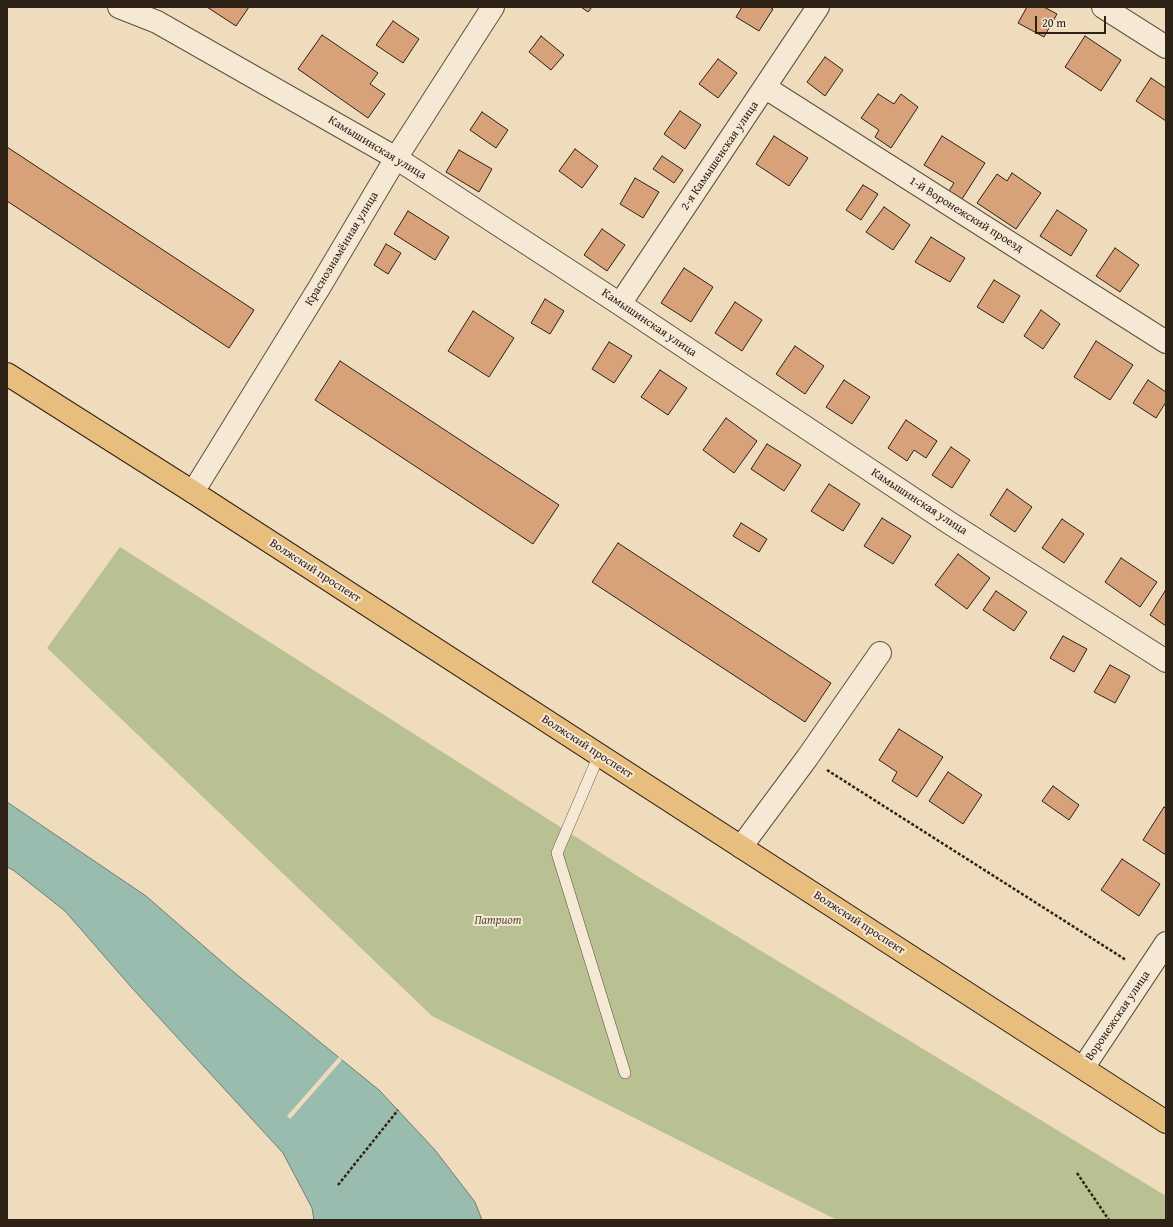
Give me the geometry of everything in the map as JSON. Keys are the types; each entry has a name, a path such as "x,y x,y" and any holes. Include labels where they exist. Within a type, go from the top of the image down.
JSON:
{"main road":[{"name":"Волжский проспект","path":"7,374 599,754 1166,1122"}],"street":[{"name":"Камышинская улица","path":"119,7 161,15 396,158 620,304 948,522 1166,661"},
{"name":"Краснознамённая улица","path":"193,492 319,288 396,158 493,7"},
{"name":"2-я Камышенская улица","path":"620,304 766,88 818,7"},
{"path":"1103,7 1166,47"},
{"name":"1-й Воронежский проезд","path":"766,88 1166,342"},
{"path":"741,847 807,758 880,653"},
{"name":"Воронежская улица","path":"1083,1068 1166,943"}],"lane":[{"path":"599,754 557,853 625,1073"}],"path":[{"path":"807,758 1147,973"},
{"path":"338,1185 398,1110"},
{"path":"1077,1173 1109,1220"}],"green space":[{"name":"Патриот","path":"120,547 639,877 1166,1196 1166,1220 837,1220 432,1016 47,648"}],"shaded area":[{"path":"7,802 146,896 230,969 379,1090 435,1150 475,1202 482,1220 314,1220 312,1208 283,1153 132,988 65,911 13,870 7,867"}],"pier":[{"path":"339,1057 342,1060 290,1119 287,1116"}],"building":[{"path":"207,7 249,7 236,26"},
{"path":"581,7 592,7 588,12"},
{"path":"742,7 770,7 773,9 759,31 736,17"},
{"path":"1027,7 1044,7 1057,14 1044,37 1018,23"},
{"path":"393,21 419,39 403,63 376,45"},
{"path":"322,35 378,73 370,84 385,94 368,118 298,69"},
{"path":"541,36 564,55 551,70 529,52"},
{"path":"1085,36 1121,60 1101,91 1065,67"},
{"path":"825,57 843,70 825,96 807,82"},
{"path":"718,59 737,73 718,98 699,84"},
{"path":"1151,78 1166,88 1166,121 1136,101"},
{"path":"878,94 894,104 901,94 918,107 891,148 875,137 879,130 861,118"},
{"path":"680,111 701,125 685,149 664,134"},
{"path":"482,112 508,130 496,148 470,130"},
{"path":"774,136 808,158 789,186 756,164"},
{"path":"942,136 985,163 962,199 949,191 954,183 924,165"},
{"path":"7,147 254,310 229,348 7,201"},
{"path":"575,149 598,166 582,188 559,171"},
{"path":"459,150 492,169 479,192 446,172"},
{"path":"662,156 683,170 674,183 653,169"},
{"path":"1012,173 1041,193 1016,229 977,203 997,174 1007,181"},
{"path":"635,178 659,192 643,218 620,204"},
{"path":"863,185 878,194 861,220 846,210"},
{"path":"884,207 910,225 893,250 866,232"},
{"path":"1057,210 1087,230 1071,256 1040,236"},
{"path":"408,211 449,237 435,260 394,234"},
{"path":"602,229 625,245 607,271 584,255"},
{"path":"931,237 965,258 950,282 915,262"},
{"path":"386,244 401,253 388,274 374,265"},
{"path":"1115,248 1139,265 1120,292 1096,276"},
{"path":"684,268 713,287 691,322 661,303"},
{"path":"994,280 1020,296 1003,323 977,307"},
{"path":"545,299 564,311 550,334 531,323"},
{"path":"735,302 762,320 742,351 715,333"},
{"path":"1041,310 1060,324 1043,349 1024,336"},
{"path":"473,311 514,338 489,377 448,351"},
{"path":"1096,341 1133,365 1110,400 1074,377"},
{"path":"609,342 632,356 614,383 592,369"},
{"path":"795,346 824,366 805,394 776,374"},
{"path":"340,361 559,505 533,544 315,400"},
{"path":"660,370 687,388 668,415 641,397"},
{"path":"844,380 870,397 852,424 826,407"},
{"path":"1148,380 1166,392 1166,402 1156,418 1133,403"},
{"path":"726,418 757,441 734,473 703,450"},
{"path":"906,420 937,441 926,458 914,450 907,461 888,448"},
{"path":"767,444 801,465 784,491 751,469"},
{"path":"951,447 970,460 952,488 932,475"},
{"path":"829,484 860,504 843,531 811,511"},
{"path":"1007,489 1032,507 1015,532 990,515"},
{"path":"882,518 911,536 893,564 864,546"},
{"path":"1062,519 1084,534 1064,563 1042,548"},
{"path":"741,523 767,539 759,552 733,536"},
{"path":"618,543 831,683 805,722 592,582"},
{"path":"958,554 990,578 967,609 935,585"},
{"path":"1121,558 1157,582 1140,607 1105,582"},
{"path":"996,591 1027,612 1014,631 983,610"},
{"path":"1165,591 1166,592 1166,626 1150,615"},
{"path":"1063,636 1087,649 1074,672 1050,658"},
{"path":"1110,665 1130,676 1115,703 1094,692"},
{"path":"899,729 943,757 917,797 892,781 897,772 879,760"},
{"path":"948,772 982,795 963,824 929,801"},
{"path":"1053,786 1079,805 1069,820 1042,801"},
{"path":"1164,807 1166,809 1166,855 1143,840"},
{"path":"1122,859 1160,884 1139,916 1101,890"}]}
